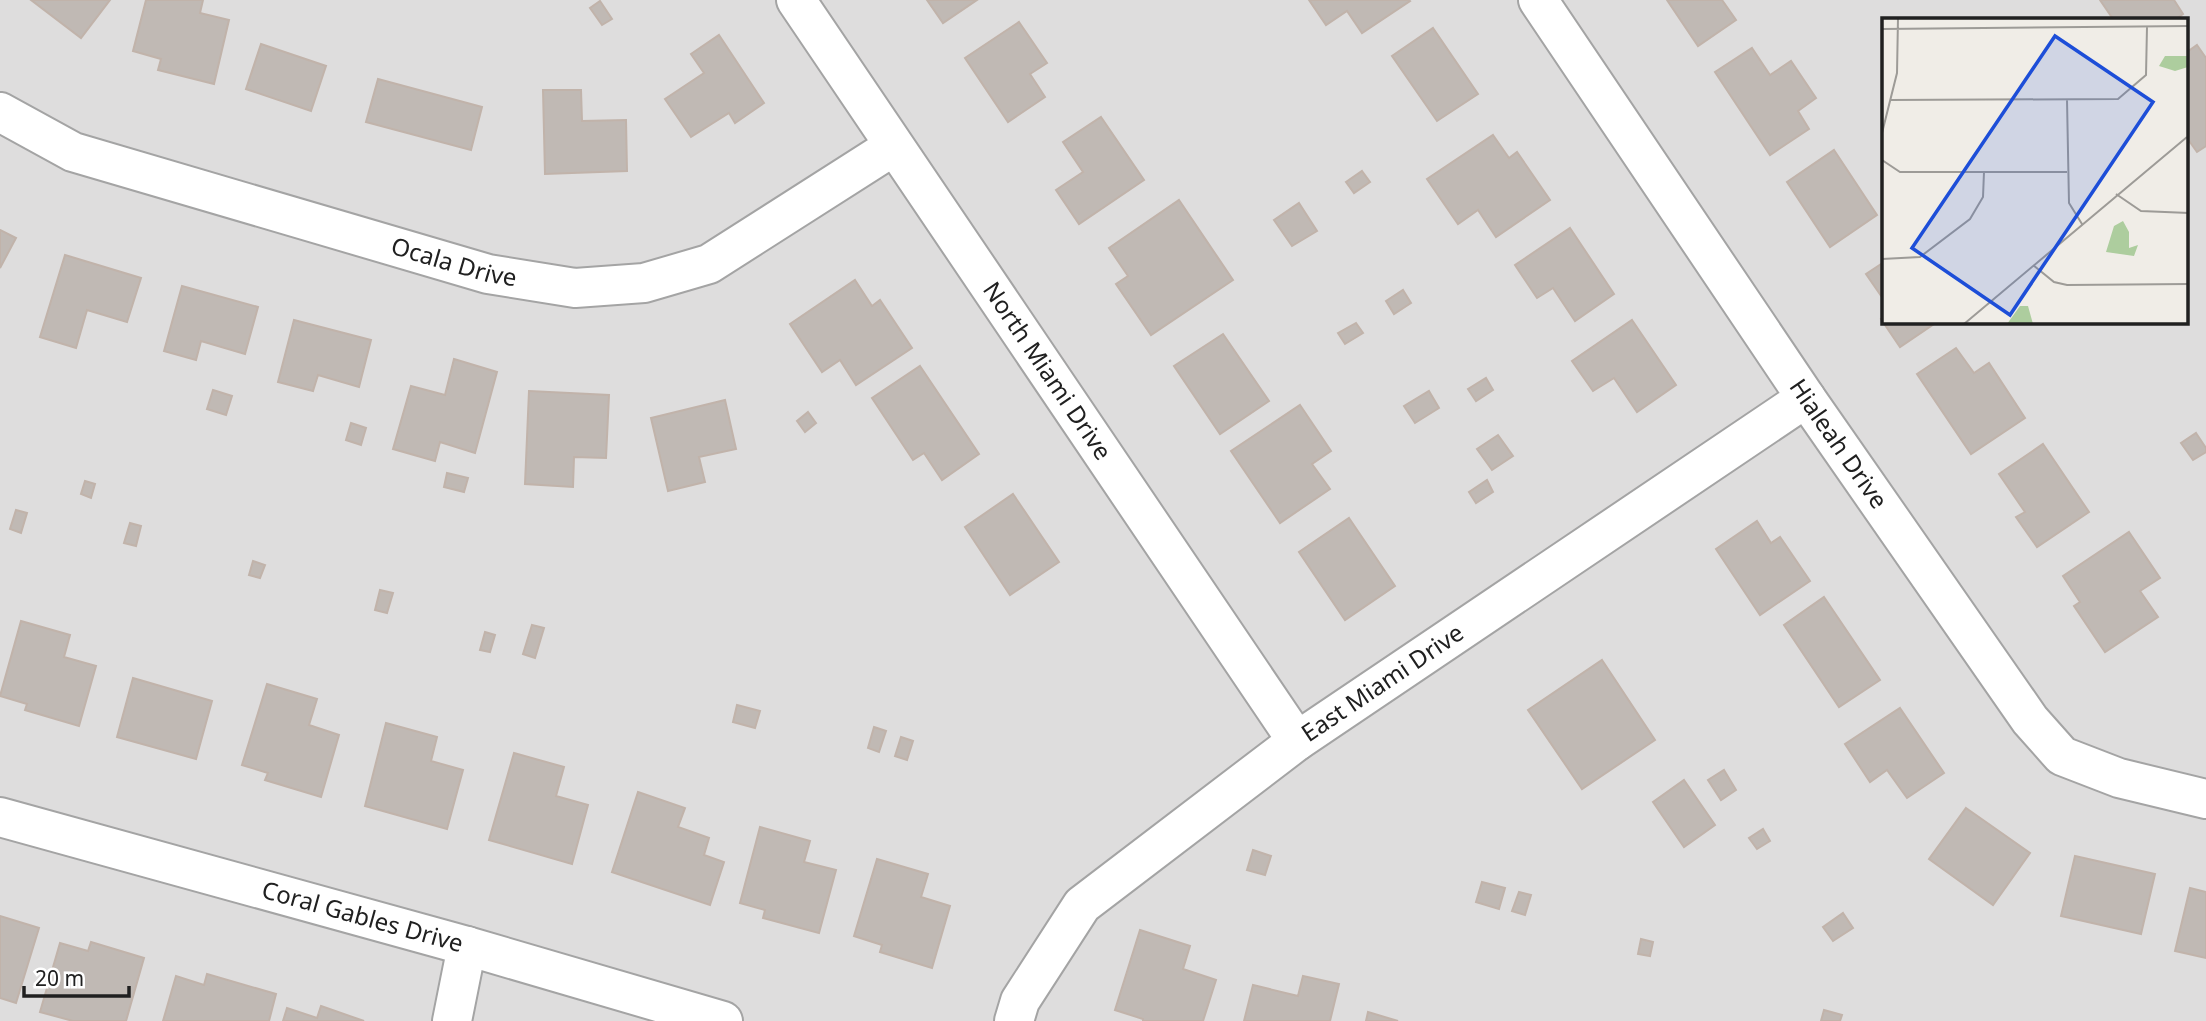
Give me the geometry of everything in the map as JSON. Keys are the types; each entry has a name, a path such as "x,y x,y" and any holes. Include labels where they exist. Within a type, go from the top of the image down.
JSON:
{"street":[{"name":"North Miami Drive","path":"796,0 1297,741"},
{"name":"Hialeah Drive","path":"1538,0 1806,398 2030,720 2062,756 2119,778 2206,799"},
{"name":"Ocala Drive","path":"0,112 73,152 488,274 575,288 644,284 709,264 894,146"},
{"name":"East Miami Drive","path":"1014,1021 1020,1000 1082,905 1297,741 1806,398"},
{"name":"Coral Gables Drive","path":"0,817 467,946 723,1021"},
{"path":"452,1021 467,946"}],"shaded area":[{"path":"0,0 2206,0 2206,1021 0,1021"}],"building":[{"path":"31,0 110,0 81,38"},
{"path":"146,0 203,0 200,13 229,20 214,84 158,70 161,59 133,51"},
{"path":"927,0 977,0 943,23"},
{"path":"1309,0 1410,1 1362,33 1347,11 1326,25"},
{"path":"1667,0 1722,0 1736,20 1698,46"},
{"path":"2100,0 2174,0 2183,14 2177,18 2112,18"},
{"path":"600,1 612,19 602,25 590,8"},
{"path":"1019,22 1047,63 1030,74 1045,97 1008,122 965,58"},
{"path":"1433,28 1478,94 1437,121 1392,56"},
{"path":"719,35 764,103 735,123 729,113 691,137 665,99 704,73 691,54"},
{"path":"261,44 326,66 311,111 246,89"},
{"path":"2197,45 2206,58 2206,146 2197,152 2188,139 2188,51"},
{"path":"1752,48 1770,75 1791,61 1816,98 1798,111 1809,129 1770,155 1715,72"},
{"path":"378,79 482,107 471,150 366,122"},
{"path":"543,90 581,90 582,121 626,120 627,171 545,174"},
{"path":"1101,117 1144,180 1079,224 1056,190 1083,172 1063,142"},
{"path":"1493,135 1509,158 1517,152 1550,200 1496,237 1478,210 1458,224 1427,179"},
{"path":"1834,150 1877,215 1830,247 1787,182"},
{"path":"1362,171 1370,182 1354,193 1346,182"},
{"path":"1179,200 1233,280 1151,335 1116,284 1128,276 1109,248"},
{"path":"1299,203 1317,231 1292,246 1274,220"},
{"path":"1570,228 1614,294 1575,321 1553,288 1537,298 1515,265"},
{"path":"0,230 16,238 0,268"},
{"path":"65,255 141,278 127,322 87,310 76,348 40,337"},
{"path":"1882,263 1882,297 1866,274"},
{"path":"855,280 872,306 880,300 912,348 856,385 840,360 822,372 790,324"},
{"path":"182,286 258,307 245,354 201,341 196,360 164,351"},
{"path":"1403,290 1411,303 1394,314 1386,301"},
{"path":"294,320 371,340 359,387 318,375 313,391 278,382"},
{"path":"1632,320 1676,385 1637,412 1614,378 1593,391 1572,361"},
{"path":"1356,323 1363,333 1345,344 1338,333"},
{"path":"1884,324 1934,324 1900,347"},
{"path":"1223,334 1269,401 1220,434 1174,366"},
{"path":"1956,348 1974,373 1989,363 2025,418 1971,454 1917,374"},
{"path":"454,359 497,372 475,453 440,442 435,461 393,449 411,386 445,395"},
{"path":"920,366 979,454 942,480 924,453 913,460 872,398"},
{"path":"1486,378 1493,390 1476,401 1468,389"},
{"path":"213,390 232,396 226,415 207,409"},
{"path":"529,391 609,395 606,458 574,457 573,487 525,484"},
{"path":"1429,391 1439,408 1415,423 1404,406"},
{"path":"725,400 736,449 699,457 705,482 668,491 651,418"},
{"path":"1300,405 1331,451 1312,464 1330,489 1280,523 1231,451"},
{"path":"808,412 816,423 805,432 797,421"},
{"path":"351,423 366,428 361,445 346,440"},
{"path":"2196,433 2206,452 2193,460 2181,443"},
{"path":"1498,435 1513,456 1492,470 1477,449"},
{"path":"2043,444 2089,512 2037,547 2016,517 2025,512 1999,474"},
{"path":"447,473 468,478 464,492 444,487"},
{"path":"1487,480 1493,492 1476,503 1469,492"},
{"path":"85,481 95,484 91,498 81,494"},
{"path":"1013,494 1059,562 1010,595 965,527"},
{"path":"16,510 27,513 21,533 10,529"},
{"path":"1349,518 1395,586 1345,620 1299,552"},
{"path":"1757,521 1771,543 1780,537 1810,581 1760,615 1716,549"},
{"path":"130,523 141,526 136,546 124,543"},
{"path":"2129,532 2160,578 2140,591 2158,617 2105,652 2074,606 2080,602 2063,576"},
{"path":"253,561 265,565 260,578 249,575"},
{"path":"380,590 393,593 387,613 375,610"},
{"path":"1824,597 1880,680 1839,707 1784,625"},
{"path":"21,621 70,635 64,657 96,666 79,726 25,710 27,704 0,696"},
{"path":"532,625 544,628 535,658 523,654"},
{"path":"485,632 495,635 490,652 480,650"},
{"path":"1602,660 1655,740 1582,789 1528,710"},
{"path":"133,678 212,701 196,759 117,737"},
{"path":"267,684 317,699 309,725 339,735 321,797 265,780 268,773 242,765"},
{"path":"737,705 760,711 755,728 733,722"},
{"path":"1900,708 1944,773 1907,798 1887,770 1870,782 1845,744"},
{"path":"386,723 437,737 431,761 463,770 447,829 365,806"},
{"path":"874,727 886,731 879,752 868,748"},
{"path":"901,737 913,741 907,760 895,756"},
{"path":"514,753 564,767 556,796 588,805 572,864 489,840"},
{"path":"1724,770 1736,790 1721,800 1708,780"},
{"path":"1684,780 1715,825 1684,847 1653,802"},
{"path":"638,792 685,808 678,827 709,838 704,855 724,862 710,905 612,872"},
{"path":"1966,808 2030,853 1993,905 1929,859"},
{"path":"760,827 810,841 804,862 836,870 819,933 763,918 765,910 740,903"},
{"path":"1763,829 1770,841 1757,849 1749,838"},
{"path":"1253,850 1271,856 1265,875 1247,870"},
{"path":"2075,856 2155,874 2141,934 2061,916"},
{"path":"877,859 928,874 921,897 950,906 932,968 880,952 882,945 854,936"},
{"path":"1482,882 1505,888 1499,909 1476,902"},
{"path":"2190,888 2206,892 2206,958 2175,951"},
{"path":"1519,892 1531,895 1525,915 1512,911"},
{"path":"1843,913 1853,928 1833,941 1823,927"},
{"path":"0,916 39,928 16,1003 0,998"},
{"path":"1140,930 1190,946 1183,969 1216,980 1203,1021 1143,1021 1115,1010"},
{"path":"1641,939 1653,942 1650,956 1638,954"},
{"path":"91,942 144,958 126,1021 73,1021 40,1012 60,943 88,951"},
{"path":"207,974 276,994 269,1021 163,1021 176,976 204,985"},
{"path":"1303,976 1339,984 1330,1021 1244,1021 1253,985 1298,996"},
{"path":"321,1006 364,1021 283,1021 287,1008 317,1018"},
{"path":"1824,1010 1842,1015 1840,1021 1821,1021"},
{"path":"1368,1012 1398,1021 1366,1021"}]}
